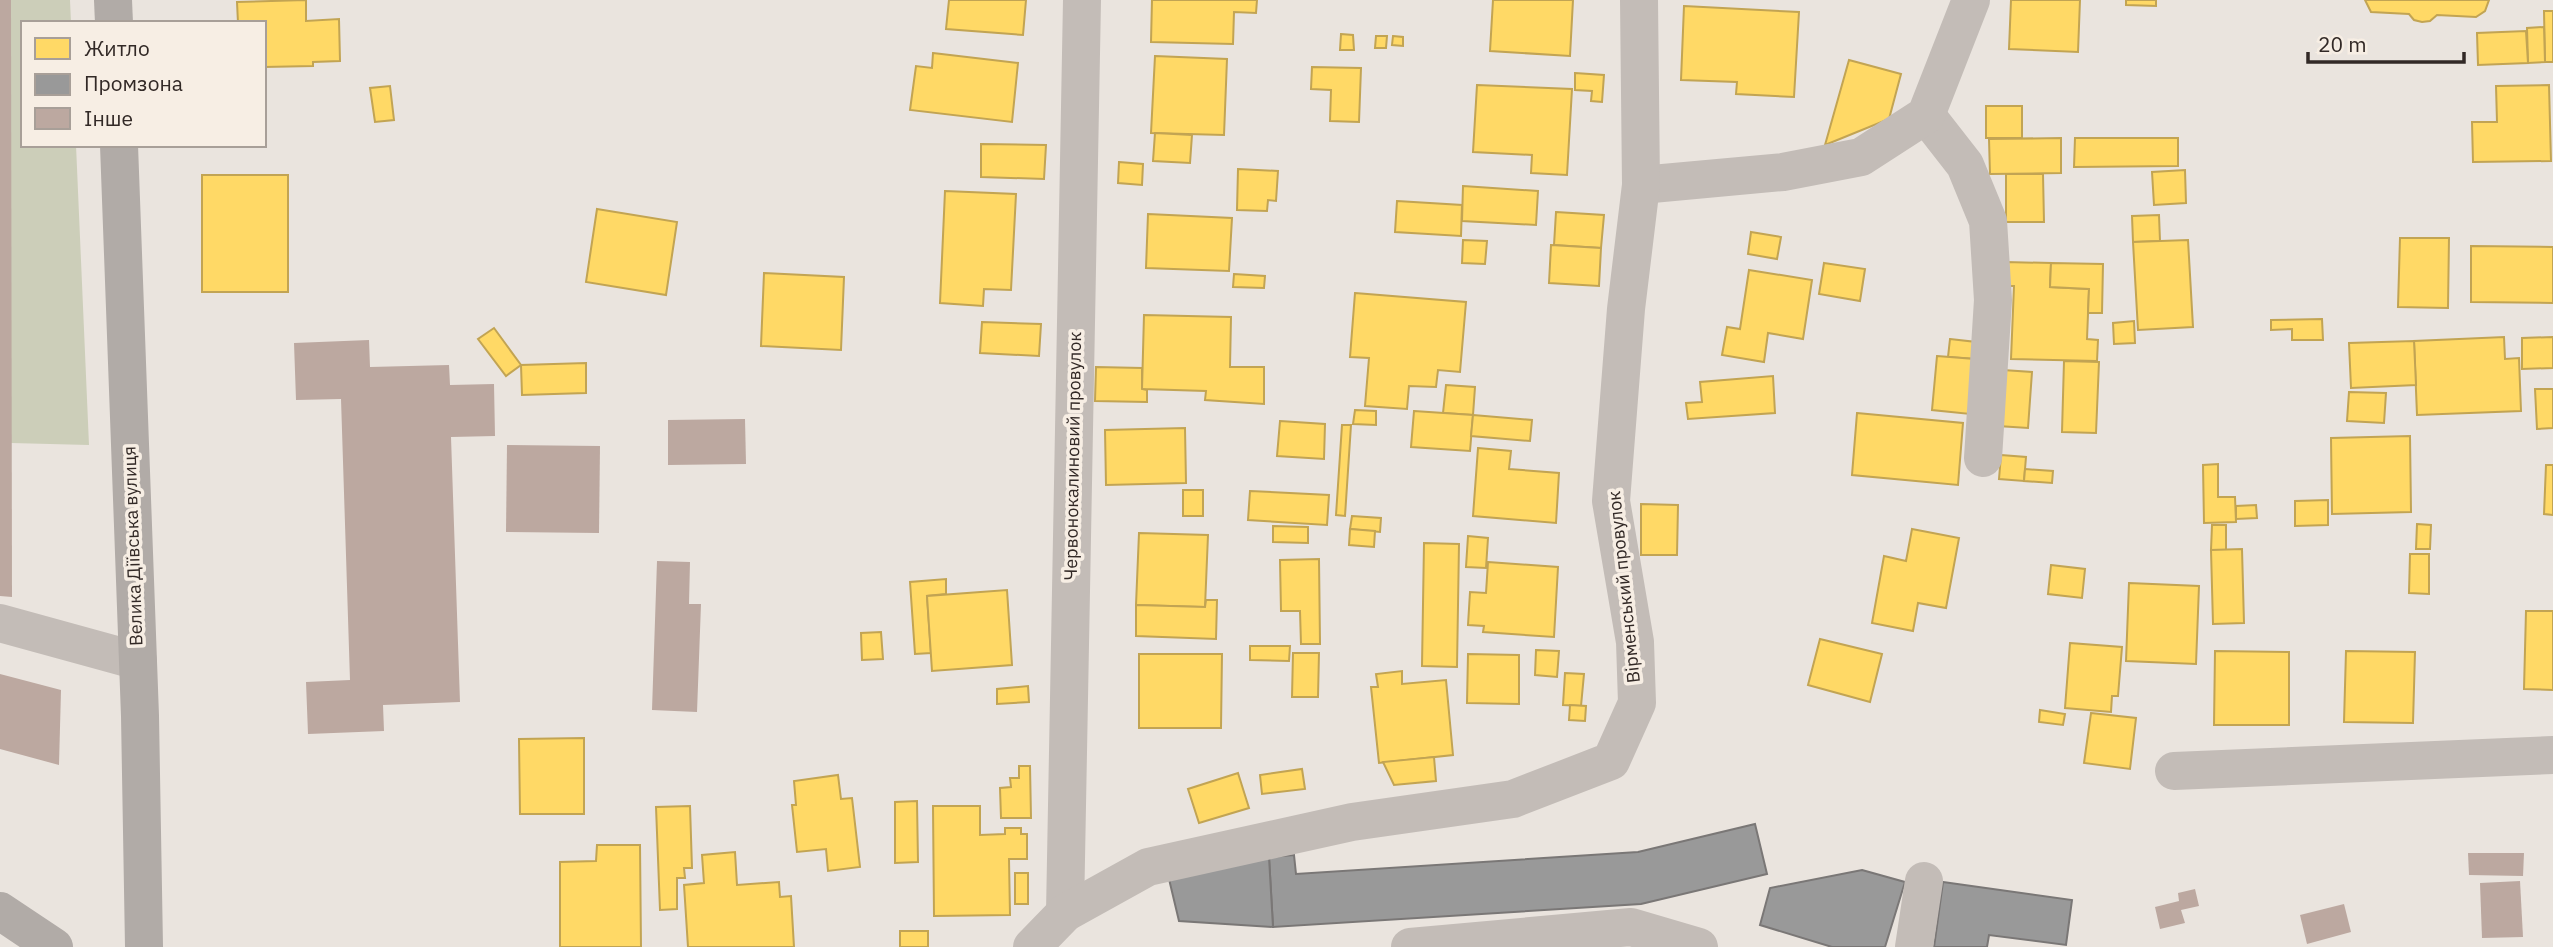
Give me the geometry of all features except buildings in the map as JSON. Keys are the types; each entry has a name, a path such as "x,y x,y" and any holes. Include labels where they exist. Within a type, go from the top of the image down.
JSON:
{"main road":[{"path":"113,0 114,21"},
{"name":"Велика Діївська вулиця","path":"119,147 138,661 144,947"},
{"path":"0,911 54,947"}],"street":[{"name":"Червонокалиновий провулок","path":"1065,913 1082,0"},
{"name":"Вірменський провулок","path":"1032,947 1065,913 1148,867 1352,822 1513,799 1611,761 1637,703 1634,642 1611,501 1626,309 1641,185 1639,0"},
{"path":"1641,185 1783,172 1861,157 1926,115 1971,0"},
{"path":"1926,115 1965,165 1988,221 1993,300 1983,458"},
{"path":"0,623 138,661"},
{"path":"2174,771 2553,755"},
{"path":"1914,947 1924,881"},
{"path":"1410,947 1631,927 1699,947"}],"green space":[{"path":"11,0 70,0 71,21 21,21 21,147 76,147 89,445 11,443"}]}
